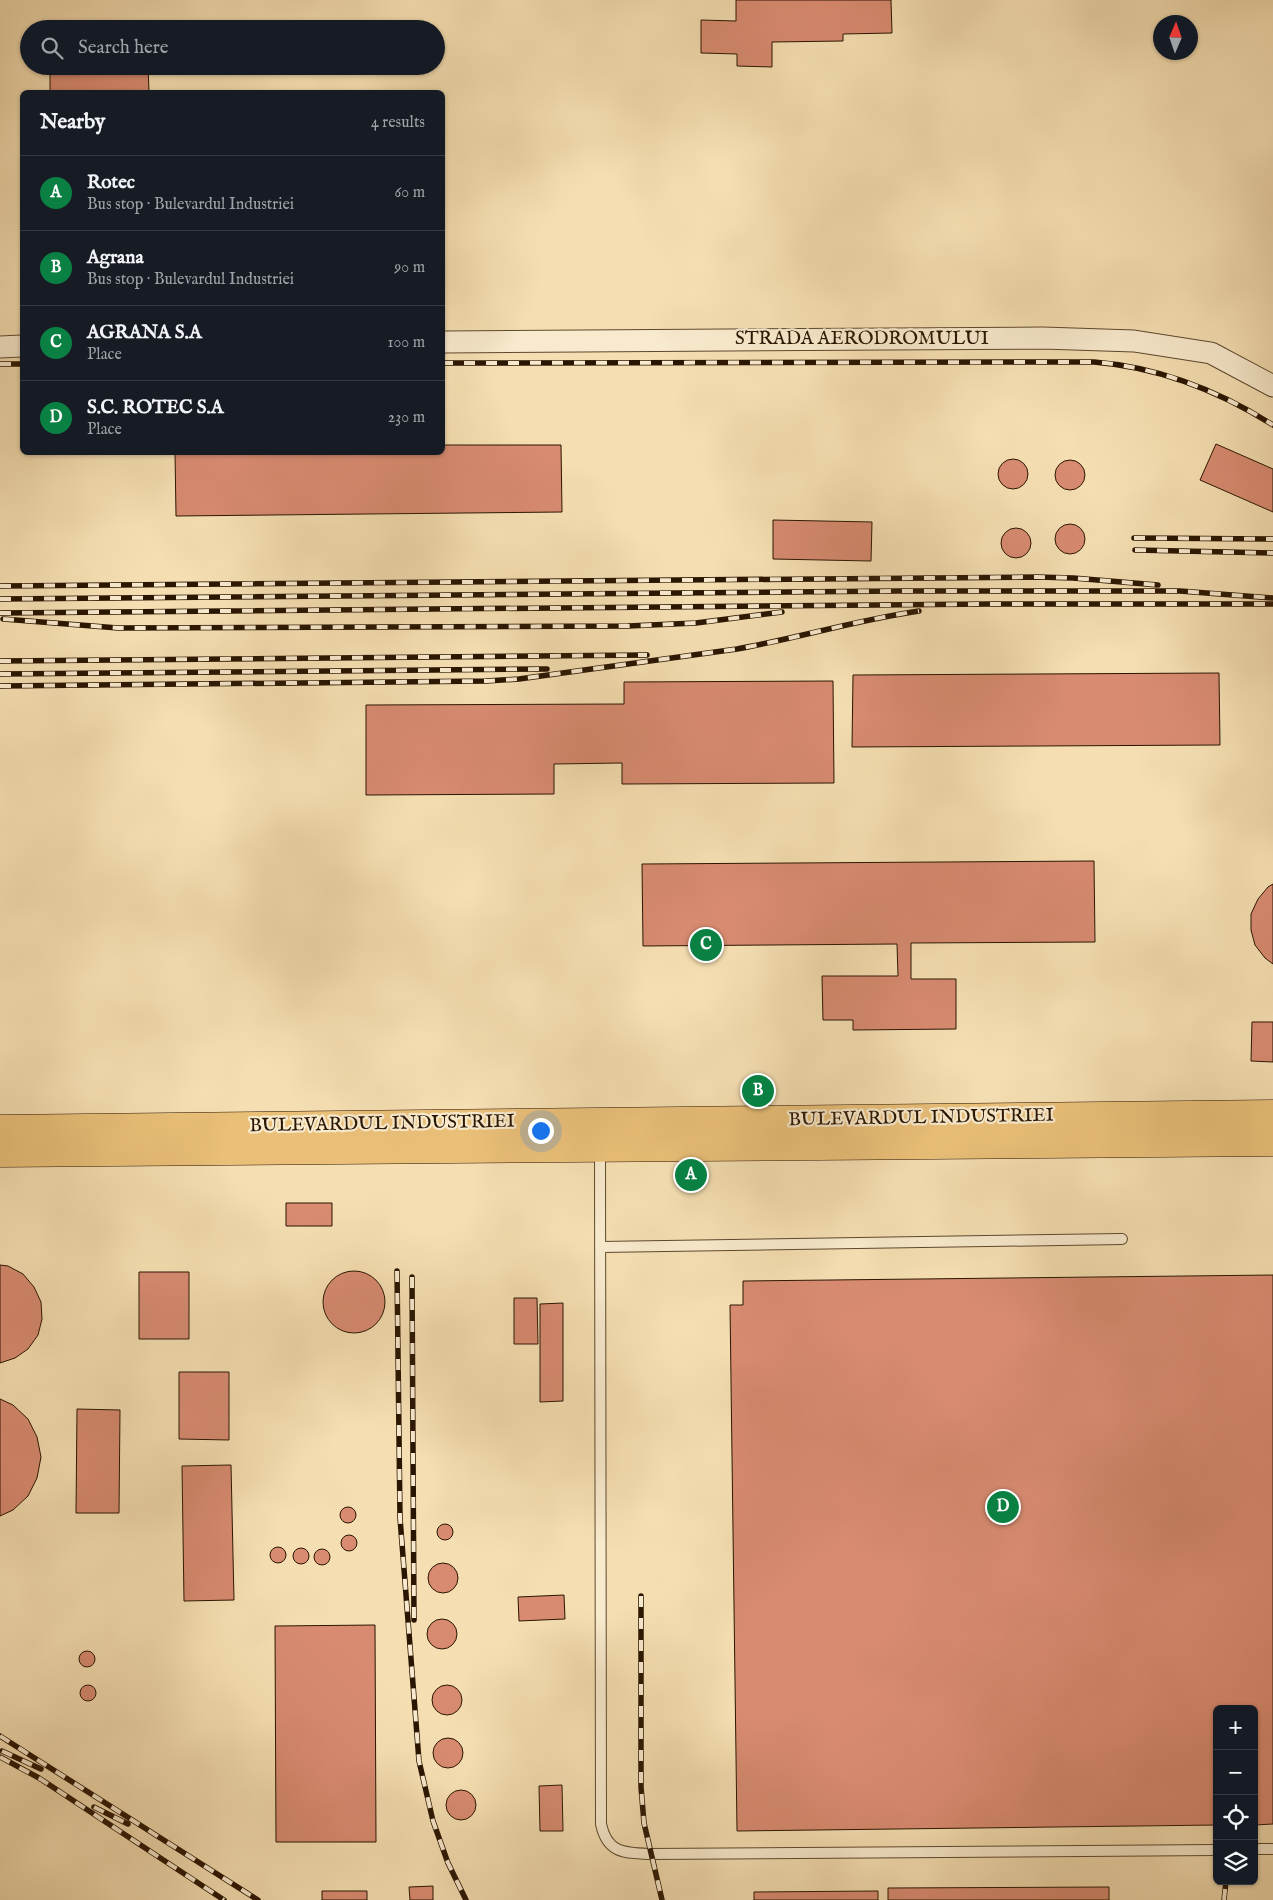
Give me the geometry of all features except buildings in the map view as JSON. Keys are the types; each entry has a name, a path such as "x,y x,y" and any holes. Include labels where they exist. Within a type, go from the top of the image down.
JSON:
{"main road":[{"name":"BULEVARDUL INDUSTRIEI","path":"0,1153 1273,1114"},
{"name":"BULEVARDUL INDUSTRIEI","path":"0,1129 1273,1142"}],"street":[{"name":"STRADA AERODROMULUI","path":"445,342 1043,338 1134,341 1211,353 1273,386"},
{"path":"0,347 20,346"}],"lane":[{"path":"600,1134 601,1824 604,1836 609,1844 618,1850 650,1854 1213,1850"},
{"path":"600,1247 1122,1239"},
{"path":"1258,1849 1273,1849"}],"railway":[{"path":"445,363 1094,362 1141,369 1165,375 1210,391 1273,425"},
{"path":"0,364 20,364"},
{"path":"1134,538 1273,539"},
{"path":"1135,550 1273,553"},
{"path":"0,586 1037,577 1158,585"},
{"path":"0,599 898,591 1180,591 1273,598"},
{"path":"0,613 991,604 1273,604"},
{"path":"0,686 486,681 519,679 737,649 873,619 919,611"},
{"path":"3,619 118,628 628,626 696,623 782,612"},
{"path":"0,661 647,655"},
{"path":"0,674 547,669"},
{"path":"397,1271 400,1518 419,1761 433,1821 448,1863 466,1900"},
{"path":"412,1277 414,1620"},
{"path":"641,1596 641,1787 644,1823 662,1900"},
{"path":"0,1736 258,1900"},
{"path":"2,1751 41,1769"},
{"path":"0,1757 39,1778 224,1900"},
{"path":"94,1807 128,1824"},
{"path":"1224,1900 1226,1885"}],"place":[{"name":"AGRANA S.A","path":"706,945"},
{"name":"Agrana","path":"758,1091"},
{"name":"Rotec","path":"691,1175"},
{"name":"S.C. ROTEC S.A","path":"1003,1507"}]}
